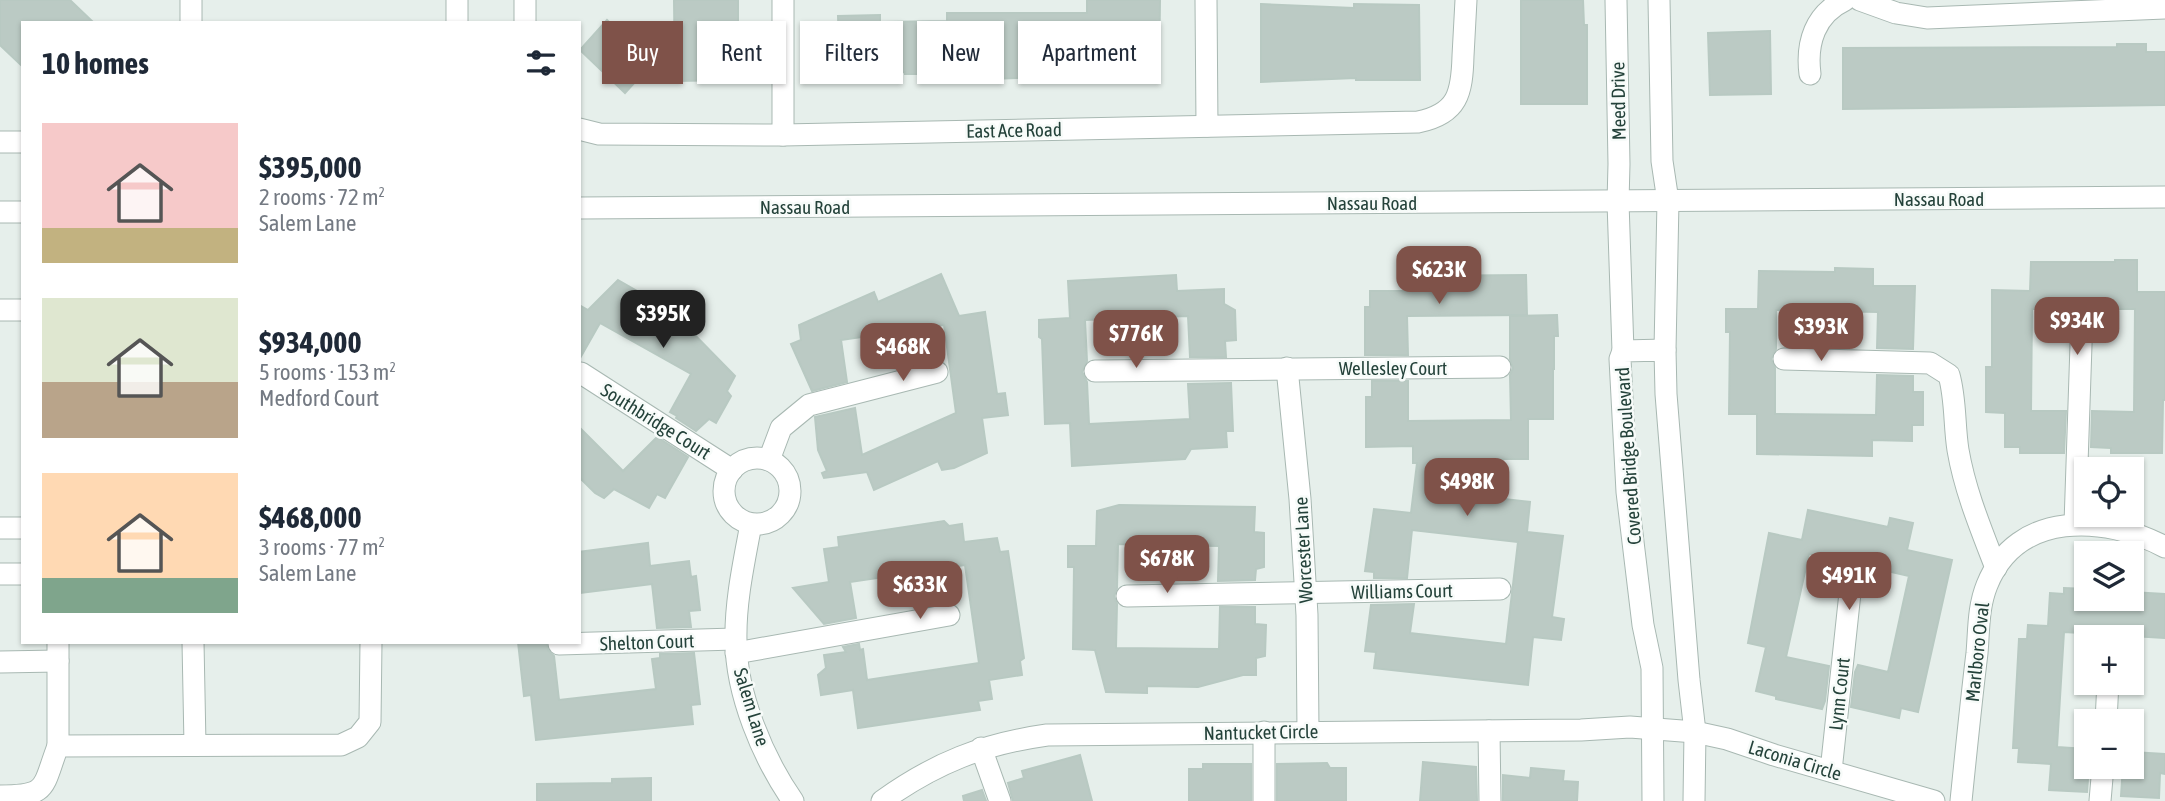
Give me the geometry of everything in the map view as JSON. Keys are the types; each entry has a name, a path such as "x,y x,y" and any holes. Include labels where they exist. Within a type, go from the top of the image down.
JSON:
{"street":[{"path":"191,0 191,21"},
{"path":"457,0 457,21"},
{"path":"525,0 525,21"},
{"path":"783,0 783,135"},
{"path":"1206,0 1207,126"},
{"name":"East Ace Road","path":"581,130 599,134 783,135 1418,122 1433,119 1446,111 1457,99 1462,85 1466,0"},
{"name":"Meed Drive","path":"1616,0 1623,351"},
{"path":"1658,0 1662,161 1668,201 1666,394 1695,732 1694,801"},
{"path":"1810,74 1810,40 1826,13 1846,0"},
{"path":"1860,0 1896,13 1927,18 2108,5 2165,8"},
{"path":"0,142 21,142"},
{"name":"Nassau Road","path":"581,208 2165,197"},
{"path":"0,212 21,212"},
{"path":"0,310 21,310"},
{"path":"2078,457 2082,316"},
{"name":"Covered Bridge Boulevard","path":"1653,801 1652,668 1643,625 1627,492 1620,359 1623,351 1665,350"},
{"path":"1783,359 1930,363 1949,375 1955,397 1958,449 1970,501 1996,568"},
{"name":"Wellesley Court","path":"1095,371 1500,367"},
{"name":"Worcester Lane","path":"1287,368 1300,499 1307,615 1308,732"},
{"path":"769,460 780,428 809,404 937,372"},
{"name":"Southbridge Court","path":"581,374 732,470"},
{"path":"749,459 769,460 785,474 790,484 787,505 772,521 751,524 732,512 724,491 732,470 749,459"},
{"name":"Salem Lane","path":"751,524 743,570 736,646 745,699 761,744 793,801"},
{"name":"Marlboro Oval","path":"1961,801 1980,608 1987,583 1996,568 2019,543 2050,528 2074,524"},
{"name":"Marlboro Oval","path":"2101,527 2145,537 2165,547"},
{"path":"0,528 21,528"},
{"path":"0,573 21,573"},
{"name":"Lynn Court","path":"1831,771 1852,574"},
{"name":"Williams Court","path":"1126,596 1500,589"},
{"name":"Shelton Court","path":"559,644 736,646 949,615"},
{"path":"193,644 195,745"},
{"path":"58,746 341,745 358,737 370,722 371,644"},
{"path":"0,662 58,651 58,746 44,783 39,791 28,796 0,796"},
{"name":"Laconia Circle","path":"1654,728 1695,732 1727,739 1831,771 1892,795 1934,801"},
{"name":"Nantucket Circle","path":"882,801 937,766 981,748 1008,740 1047,735 1654,728"},
{"path":"1489,731 1490,801"},
{"path":"1264,732 1265,801"},
{"path":"981,748 1000,801"},
{"path":"2100,801 2102,779"}],"building":[{"path":"0,0 70,0 92,21 21,21 21,65 0,45"},
{"path":"674,0 738,0 738,21 697,21 697,81 683,81 683,21 674,21"},
{"path":"1087,0 1160,0 1160,21 1018,21 1018,78 1004,78 1004,21 947,21 947,13 1087,13"},
{"path":"1521,0 1583,0 1584,25 1587,25 1587,104 1521,104"},
{"path":"1261,4 1354,8 1354,4 1419,5 1420,80 1356,78 1261,82"},
{"path":"880,15 880,21 838,21 838,16"},
{"path":"917,21 917,74 903,72 903,22"},
{"path":"602,26 602,71 581,49"},
{"path":"1770,31 1771,94 1710,95 1708,33"},
{"path":"2117,44 2146,44 2146,52 2165,52 2165,105 1843,109 1843,48 2117,47"},
{"path":"616,84 633,84 625,93"},
{"path":"2137,260 2137,292 2165,292 2162,453 2111,453 2111,448 2091,447 2092,411 2134,412 2135,309 2094,309 2083,302 2070,309 2032,309 2031,411 2066,411 2064,453 2020,453 2020,447 2005,447 2005,413 1986,412 1986,367 1992,367 1992,290 2030,291 2031,262"},
{"path":"1835,268 1873,269 1873,286 1915,286 1913,349 1877,348 1878,312 1776,310 1776,349 1771,359 1775,368 1775,414 1876,415 1877,375 1913,376 1913,392 1923,392 1923,425 1912,425 1912,441 1872,440 1872,456 1757,454 1757,414 1729,414 1730,332 1726,332 1726,309 1758,309 1759,271 1835,272"},
{"path":"941,274 959,316 985,312 997,394 1005,393 1008,415 982,418 987,453 954,468 942,470 938,461 874,490 867,472 824,478 822,473 827,471 818,450 815,417 855,408 862,455 956,413 944,325 841,340 847,382 812,391 791,344 801,340 799,325 874,292 878,302"},
{"path":"1176,275 1177,291 1224,289 1224,304 1235,310 1236,340 1225,341 1226,357 1190,357 1188,316 1085,320 1087,361 1082,372 1087,382 1089,424 1190,419 1188,384 1231,383 1233,431 1226,431 1227,447 1191,449 1185,459 1072,466 1070,423 1045,424 1039,320 1070,318 1068,281"},
{"path":"1526,275 1527,315 1407,316 1408,355 1365,355 1365,307 1370,307 1370,291 1410,291 1410,276"},
{"path":"618,280 653,300 649,307 690,330 735,376 727,391 731,396 716,423 709,419 696,431 676,418 677,416 670,412 691,374 600,323 581,356 581,306 588,310"},
{"path":"1557,315 1558,336 1554,336 1553,419 1528,419 1528,459 1453,459 1453,493 1530,502 1527,532 1563,536 1552,617 1564,619 1561,640 1533,637 1528,685 1374,668 1376,652 1365,651 1371,605 1414,604 1410,633 1506,644 1518,542 1412,530 1407,578 1374,578 1374,572 1365,571 1374,509 1411,513 1417,463 1413,463 1413,446 1366,447 1366,397 1372,397 1372,381 1408,381 1408,421 1511,420 1510,375 1513,368 1510,359 1510,316"},
{"path":"581,429 623,471 657,437 688,457 665,498 657,494 649,508 614,489 604,498 581,479"},
{"path":"1119,505 1255,507 1254,532 1264,533 1264,567 1256,569 1255,580 1218,581 1219,546 1118,544 1117,588 1114,596 1117,604 1116,648 1219,649 1220,607 1255,607 1255,624 1266,625 1265,656 1256,658 1256,675 1243,675 1198,687 1147,686 1147,693 1106,692 1095,650 1073,649 1074,567 1068,567 1068,546 1096,546 1097,511"},
{"path":"1808,510 1888,527 1890,518 1913,523 1907,550 1952,560 1918,712 1901,708 1899,718 1851,707 1858,665 1888,672 1909,576 1854,561 1809,554 1786,657 1829,666 1822,709 1776,699 1776,696 1756,691 1766,647 1748,643 1769,533 1802,540"},
{"path":"944,521 949,526 962,524 964,542 997,538 1000,552 1008,551 1024,658 1020,661 1022,675 989,680 992,699 978,701 980,710 858,728 853,690 821,695 818,675 826,668 824,655 846,652 843,647 859,644 860,650 863,649 867,680 979,663 965,565 850,582 856,618 824,624 793,588 829,582 824,549 839,547 838,537"},
{"path":"648,543 650,566 689,561 691,577 696,576 700,610 689,611 691,627 657,628 652,584 581,593 581,552"},
{"path":"2064,588 2074,588 2074,611 2144,611 2144,593 2165,594 2165,638 2144,637 2144,625 2074,625 2074,633 2064,632 2057,747 2074,748 2074,779 2088,779 2087,792 2049,790 2051,764 2018,762 2019,748 2013,748 2019,639 2027,639 2028,625 2048,626 2050,593 2064,594"},
{"path":"518,644 546,644 554,656 559,700 656,689 652,659 660,658 660,654 694,653 700,704 691,705 693,724 536,740 531,695 524,696"},
{"path":"2144,753 2165,754 2165,774 2160,773 2159,798 2121,796 2122,779 2144,779"},
{"path":"1080,755 1092,801 1013,801 1008,783 1024,778 1022,771"},
{"path":"1423,762 1476,767 1477,801 1420,801"},
{"path":"1327,763 1330,768 1346,768 1346,801 1277,801 1277,764"},
{"path":"1203,764 1251,764 1251,801 1189,801 1189,769 1203,769"},
{"path":"1531,768 1564,771 1563,781 1578,782 1577,801 1503,801 1503,775 1530,778"},
{"path":"651,778 651,801 537,801 537,784 612,783 612,779"},
{"path":"982,790 986,801 964,801 963,796"}]}
